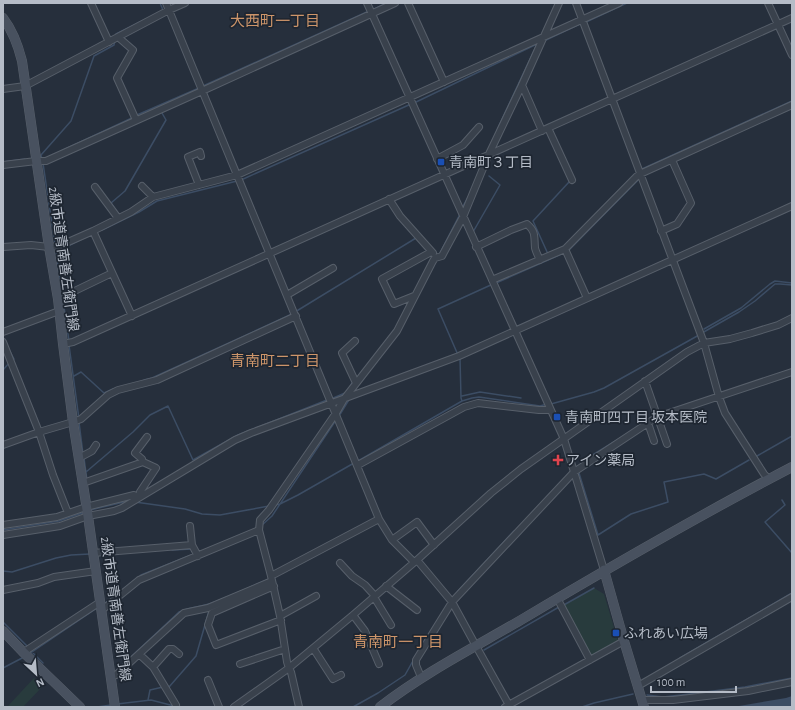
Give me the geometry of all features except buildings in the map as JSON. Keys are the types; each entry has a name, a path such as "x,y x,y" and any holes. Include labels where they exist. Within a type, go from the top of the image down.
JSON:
{"street":[{"path":"91,3 109,42"},
{"path":"166,3 379,519 392,540 416,561 452,602 507,706 624,641"},
{"path":"3,89 25,86 185,3"},
{"path":"367,3 564,439 643,704 748,691 792,682"},
{"path":"3,165 46,161 395,3"},
{"path":"408,3 444,82"},
{"path":"299,707 292,672 289,668 285,649 281,618 259,530 260,520 269,510 336,413 344,398 397,331 433,261 437,257 442,256 463,217 489,154 559,3"},
{"path":"576,3 704,343 718,394 725,413 764,474 769,479"},
{"path":"3,247 31,245 48,247 58,246 131,212 153,197 237,175 619,3"},
{"path":"768,3 792,55"},
{"name":"2級市道青南善左衛門線","path":"3,18 15,37 22,61 48,247 58,299 73,422 115,705"},
{"path":"63,344 73,342 132,316 792,18"},
{"path":"118,37 134,50 117,78 136,120"},
{"path":"522,85 572,180"},
{"path":"492,280 565,249 640,174 792,105"},
{"path":"437,159 463,145 479,128"},
{"path":"199,185 188,157 200,152 201,156"},
{"path":"662,231 677,224 691,203 672,160"},
{"path":"142,186 153,197"},
{"path":"95,187 118,218"},
{"path":"389,199 400,216 437,257"},
{"path":"3,525 57,517 68,513 114,511 122,508 235,440 459,356 792,206"},
{"path":"476,247 526,224 532,229 535,238 535,249 540,260"},
{"path":"93,231 132,316"},
{"path":"565,249 587,298"},
{"path":"414,296 394,304 382,280 431,252"},
{"path":"287,295 333,268"},
{"path":"58,299 112,273"},
{"path":"3,332 59,311"},
{"path":"3,445 81,419 108,395 118,390 157,380 296,316"},
{"path":"234,707 289,668 353,615 416,561 491,493 521,469 645,381 687,352 704,343 730,339 752,333 778,325 792,318"},
{"path":"355,341 342,352 356,383"},
{"path":"3,342 39,432 53,475 68,513"},
{"path":"421,678 416,665 416,660 452,602 574,472 648,423 656,415 718,394 792,372"},
{"path":"645,381 667,444"},
{"path":"358,465 464,407 478,403 550,410"},
{"path":"648,423 654,441"},
{"path":"139,497 140,492 156,468 143,462 142,459 135,453 147,437"},
{"path":"79,458 92,451 96,445"},
{"path":"83,483 143,462"},
{"path":"380,707 396,694 421,678 604,570 792,467"},
{"path":"3,535 60,526 87,511 134,495 139,497"},
{"path":"316,596 281,618 216,645 208,625 212,613 272,581 379,519"},
{"path":"392,540 417,522 434,544"},
{"path":"190,526 192,545 198,556"},
{"path":"26,654 27,650 101,606 139,580 259,530"},
{"path":"93,553 192,545"},
{"path":"340,563 352,576 365,585 391,625"},
{"path":"3,590 38,583 54,577 96,571"},
{"path":"111,678 184,612 208,608 272,581"},
{"path":"386,586 417,610"},
{"path":"638,686 792,597"},
{"path":"557,598 590,660"},
{"path":"353,615 365,631 380,664"},
{"path":"3,631 80,707"},
{"path":"313,648 332,679 340,675"},
{"path":"153,667 169,649 173,649 179,654"},
{"path":"240,664 285,649"},
{"path":"139,654 153,667 176,705"},
{"path":"208,680 219,707"}],"shaded area":[{"path":"594,588 604,594 618,641 590,657 562,606"},
{"path":"34,678 43,686 23,707 7,707"}],"water":[{"path":"792,696 792,707 733,707 786,698"}],"waterway":[{"path":"160,3 163,10"},
{"path":"372,10 387,3"},
{"path":"586,22 627,3"},
{"path":"203,86 369,11"},
{"path":"115,37 116,34 146,19"},
{"path":"546,40 582,23"},
{"path":"42,160 41,155 71,121 94,56 114,45 115,40"},
{"path":"497,130 538,42"},
{"path":"414,103 537,44"},
{"path":"137,115 199,88"},
{"path":"642,171 642,169 792,101"},
{"path":"241,180 411,104"},
{"path":"119,215 111,203 125,191 166,120 162,113"},
{"path":"61,151 134,117"},
{"path":"3,162 25,159"},
{"path":"43,163 55,245"},
{"path":"474,233 473,232 500,185 489,176"},
{"path":"568,251 638,180 638,178"},
{"path":"102,230 139,212 157,201 237,181"},
{"path":"548,254 533,221 569,182"},
{"path":"462,208 468,197"},
{"path":"440,253 460,214"},
{"path":"62,296 56,252 86,237"},
{"path":"295,312 416,238"},
{"path":"496,283 564,253"},
{"path":"704,329 741,308 775,281 792,283"},
{"path":"458,355 438,309 493,284"},
{"path":"702,333 739,312 775,284 792,285"},
{"path":"63,300 69,341"},
{"path":"144,380 152,378 292,314"},
{"path":"551,404 604,388 699,335"},
{"path":"69,345 79,419"},
{"path":"7,346 14,359 13,360"},
{"path":"460,358 462,401"},
{"path":"3,370 10,362"},
{"path":"74,376 81,372 104,393 113,389"},
{"path":"348,390 352,383"},
{"path":"462,396 480,392 521,398"},
{"path":"331,399 345,393"},
{"path":"358,461 462,401 479,397 540,406 547,404"},
{"path":"339,416 350,398"},
{"path":"86,472 133,432 150,415 168,406 193,460 238,435 327,400"},
{"path":"262,525 272,516 336,420"},
{"path":"79,422 83,454"},
{"path":"757,456 792,436"},
{"path":"579,466 586,459 622,437"},
{"path":"84,458 87,480"},
{"path":"579,473 598,535 631,514 668,502 664,482 704,474 716,479 749,460"},
{"path":"275,505 298,495 354,463"},
{"path":"782,500 785,505 765,522 792,553"},
{"path":"90,510 127,502"},
{"path":"135,502 185,509 202,514 220,515 269,506"},
{"path":"3,530 59,521 85,512"},
{"path":"458,591 514,531"},
{"path":"172,550 192,549"},
{"path":"3,571 12,572 56,558 71,555 90,554"},
{"path":"139,577 189,556"},
{"path":"117,670 179,612 212,603 269,579"},
{"path":"104,604 126,587"},
{"path":"562,606 594,588"},
{"path":"680,658 792,593"},
{"path":"484,650 559,607"},
{"path":"29,654 97,608"},
{"path":"169,687 196,656 209,611"},
{"path":"3,622 28,647"},
{"path":"30,650 43,663"},
{"path":"3,668 24,657"},
{"path":"353,707 405,675 414,659"},
{"path":"647,695 663,697 681,695 745,687 792,678"},
{"path":"148,700 150,690 163,687"},
{"path":"582,707 633,694"},
{"path":"117,704 151,700 178,707"},
{"path":"97,707 111,705"}],"place":[{"name":"青南町３丁目","path":"441,162"},
{"name":"青南町四丁目 坂本医院","path":"557,417"},
{"name":"アイン薬局","path":"558,460"},
{"name":"ふれあい広場","path":"616,633"}],"district":[{"name":"大西町一丁目","path":"275,21"},
{"name":"青南町二丁目","path":"275,361"},
{"name":"青南町一丁目","path":"398,642"}]}
